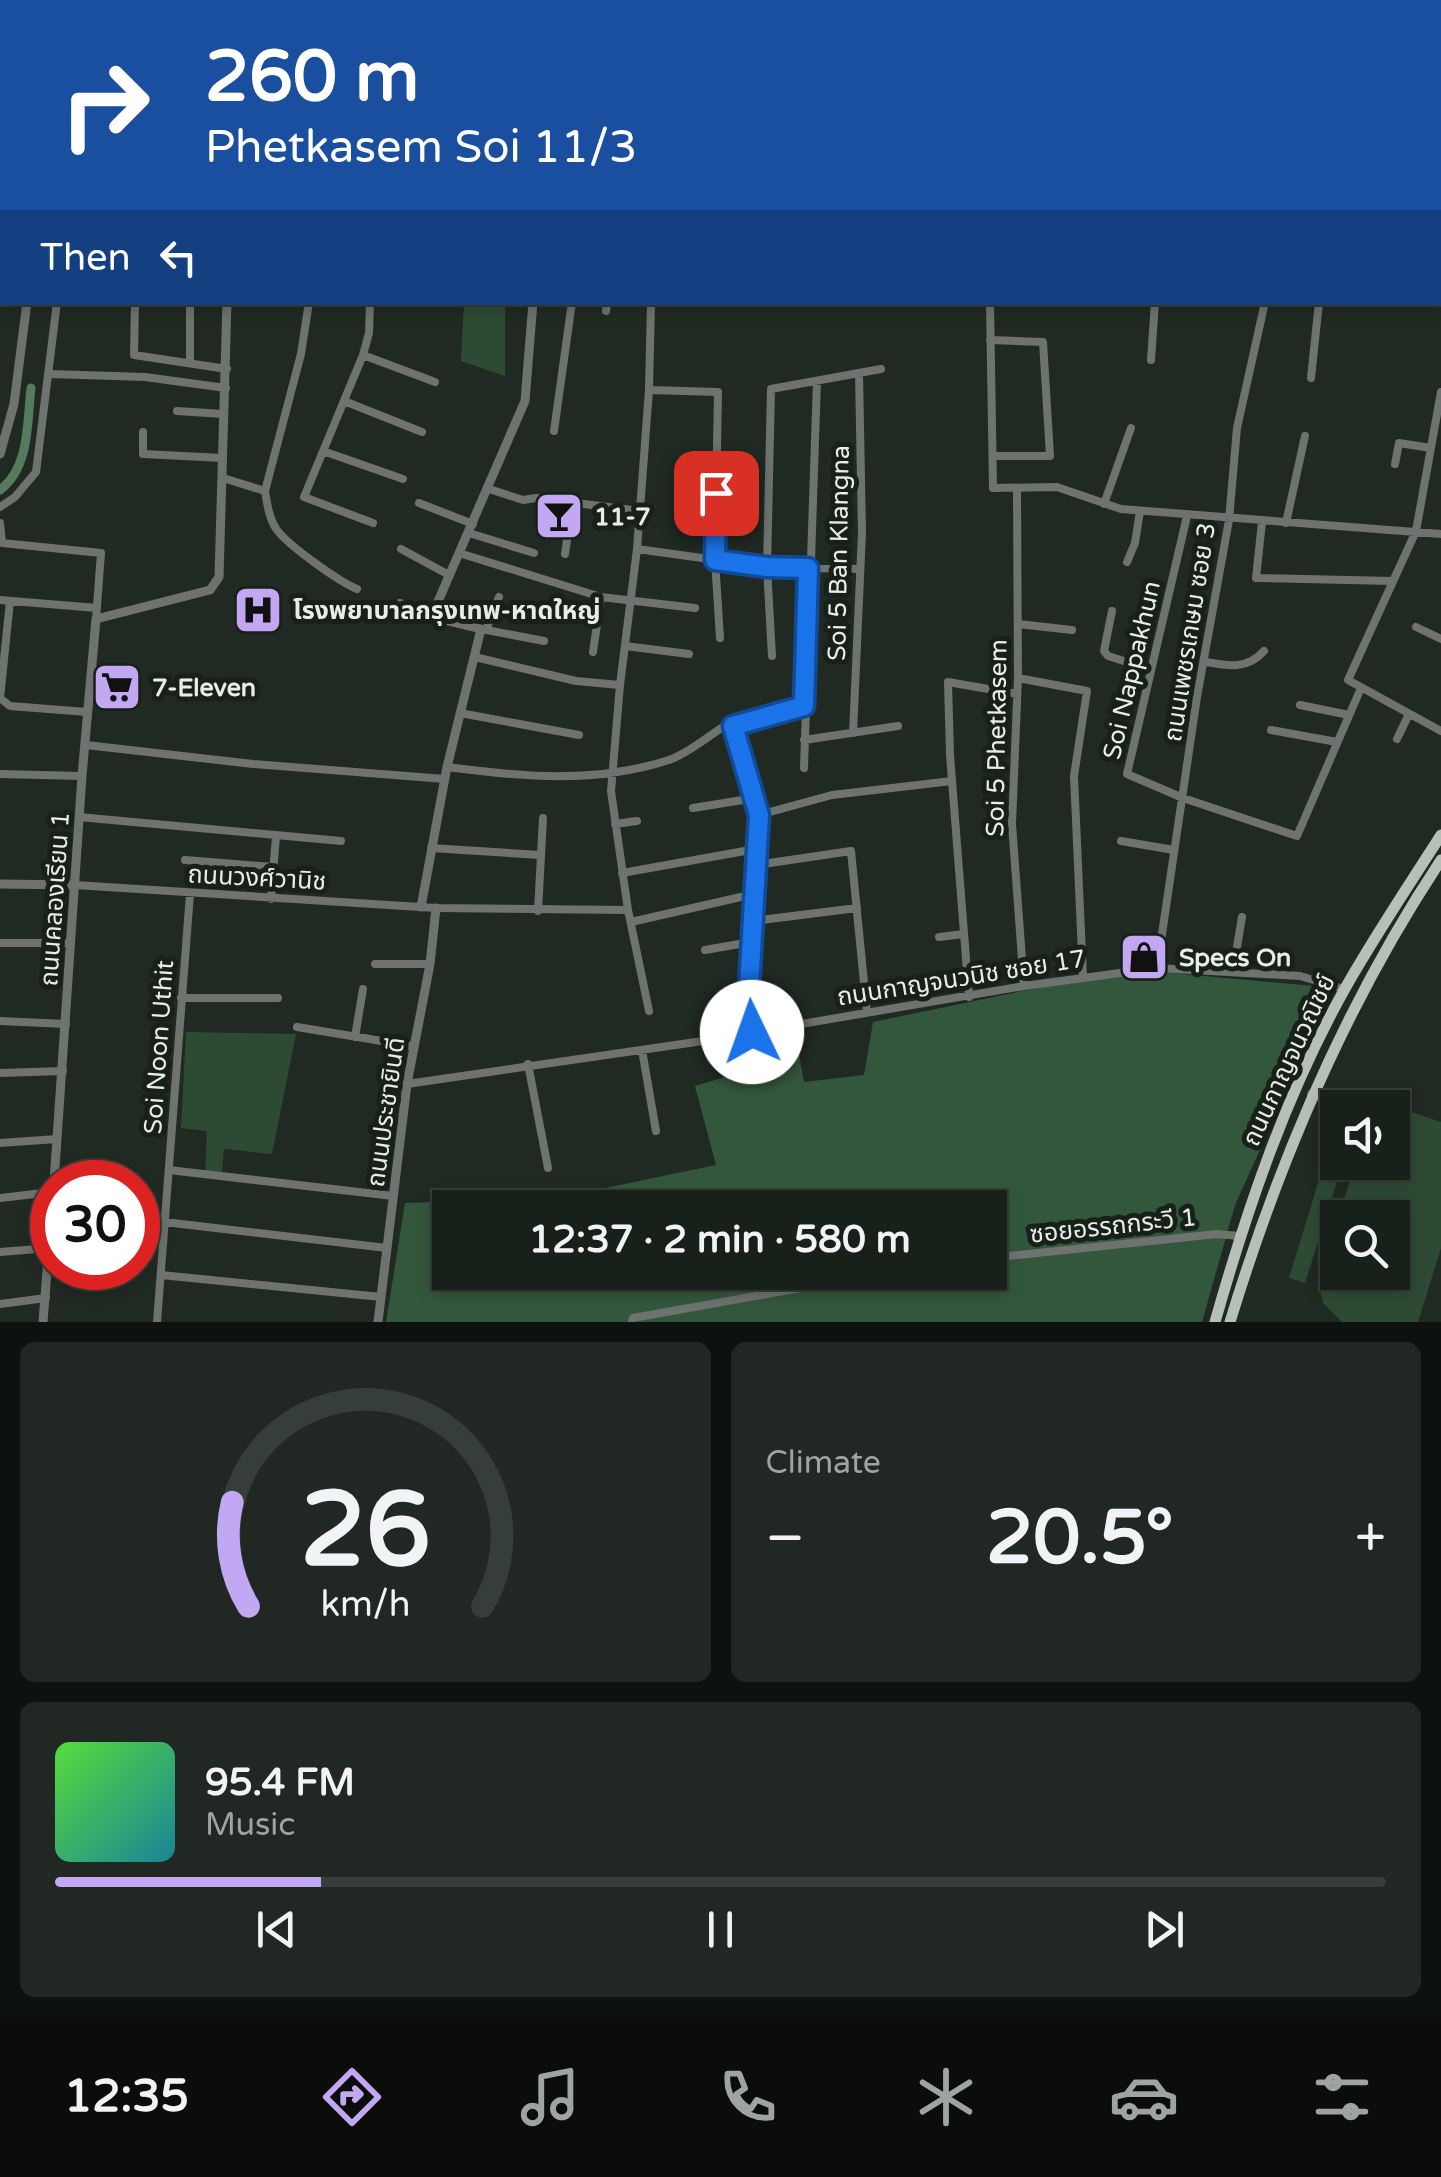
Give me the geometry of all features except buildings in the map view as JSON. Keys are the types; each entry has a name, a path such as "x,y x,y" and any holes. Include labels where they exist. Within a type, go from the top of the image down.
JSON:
{"main road":[{"name":"ถนนกาญจนวณิชย์","path":"1230,1322 1260,1225 1311,1094 1359,997 1434,862 1441,835"},
{"name":"ถนนกาญจนวณิชย์","path":"1215,1322 1239,1236 1285,1111 1344,989 1434,862"}],"street":[{"path":"0,454 14,404 27,305"},
{"path":"0,507 15,497 36,472 57,305"},
{"path":"135,305 134,355 227,368"},
{"path":"190,305 190,362"},
{"path":"88,712 10,706 0,698 5,600 96,614 210,590 220,578 227,305"},
{"path":"309,305 301,354 266,491 267,506 277,530 339,582 357,588"},
{"path":"370,305 363,355 304,497 373,523"},
{"path":"431,617 525,401 534,305"},
{"path":"554,431 572,305"},
{"path":"649,1011 622,872 612,772 637,550 651,305"},
{"path":"990,305 993,488 1057,487 1104,504 1188,516 1441,534"},
{"path":"1150,360 1155,305"},
{"name":"ถนนเพชรเกษม ซอย 3","path":"1157,968 1229,520 1237,428 1264,305"},
{"path":"1311,378 1319,305"},
{"path":"990,340 1044,342 1050,456 994,456"},
{"path":"363,355 435,382"},
{"path":"772,656 767,567 770,389 882,369"},
{"name":"Soi 5 Ban Klangna","path":"853,733 860,568 859,373"},
{"path":"50,374 145,377 226,388"},
{"path":"804,768 817,381"},
{"path":"649,390 718,392 715,560 720,638"},
{"path":"1441,392 1437,438 1431,448 1416,531 1348,680 1441,731"},
{"path":"344,401 422,432"},
{"path":"177,412 223,414"},
{"path":"1104,504 1130,428"},
{"path":"144,432 143,454 224,458"},
{"path":"1286,523 1305,436"},
{"path":"1394,464 1399,444 1431,448"},
{"path":"323,450 403,480"},
{"path":"223,478 266,491"},
{"path":"489,490 522,500 536,498 640,512"},
{"name":"Soi 5 Phetkasem","path":"1017,490 1018,678 1012,824 1024,986"},
{"path":"419,503 534,553"},
{"path":"564,554 572,504"},
{"path":"1127,562 1140,511"},
{"name":"Soi Nappakhun","path":"1183,798 1127,774 1188,516"},
{"path":"1262,522 1256,578 1393,581"},
{"path":"0,523 2,543 101,553 96,614"},
{"path":"400,549 449,575"},
{"path":"637,550 767,567 860,568"},
{"path":"460,553 601,596 695,608"},
{"path":"593,652 601,596"},
{"path":"421,907 460,713 483,629 499,597"},
{"path":"400,602 431,617 544,641"},
{"path":"1112,611 1104,651 1149,670"},
{"name":"ถนนคลองเรียน 1","path":"56,1160 96,614"},
{"path":"1018,624 1072,630"},
{"path":"1416,627 1441,639"},
{"path":"625,646 689,654"},
{"path":"1206,662 1241,666 1264,651"},
{"path":"475,656 576,680 620,686"},
{"path":"1018,678 1087,690 1074,776 1083,977"},
{"path":"970,996 948,682 1017,694"},
{"path":"1183,798 1297,836 1361,688"},
{"path":"1300,705 1349,715"},
{"path":"447,767 554,778 612,772 672,759 728,724 733,726 804,706"},
{"path":"460,713 579,735"},
{"path":"1397,739 1409,714"},
{"path":"733,726 759,815 749,987 752,1032"},
{"path":"804,740 898,726"},
{"path":"1271,730 1337,742"},
{"path":"86,745 253,764 445,779"},
{"path":"0,774 82,776"},
{"path":"759,815 832,795 952,781"},
{"path":"693,808 755,798"},
{"path":"80,818 341,841"},
{"path":"538,911 544,818"},
{"path":"615,824 637,821"},
{"path":"271,899 276,836"},
{"path":"1121,841 1174,850"},
{"path":"431,848 541,854"},
{"path":"622,872 756,849"},
{"path":"756,865 850,851 866,1013"},
{"path":"184,860 273,867"},
{"path":"0,884 75,885"},
{"name":"ถนนวงศ์วานิช","path":"75,885 436,908 628,910"},
{"name":"Soi Noon Uthit","path":"157,1322 190,894"},
{"path":"630,922 754,894"},
{"name":"ถนนประชายินดี","path":"378,1322 412,1046 430,964 436,908"},
{"path":"753,921 856,908"},
{"path":"1232,971 1242,918"},
{"path":"938,937 964,934"},
{"path":"705,950 751,942"},
{"path":"0,943 71,943"},
{"path":"376,964 430,964"},
{"name":"ถนนกาญจนวนิช ซอย 17","path":"407,1084 1157,968 1300,976 1344,989"},
{"path":"355,1036 363,989"},
{"path":"182,998 278,998"},
{"path":"0,1021 66,1024"},
{"path":"297,1027 412,1046"},
{"path":"642,1050 656,1131"},
{"path":"528,1064 548,1168"},
{"path":"0,1074 63,1071"},
{"path":"1311,1094 1320,1098"},
{"path":"0,1143 57,1140"},
{"path":"169,1170 393,1196"},
{"path":"0,1198 30,1195"},
{"path":"164,1222 387,1248"},
{"name":"ซอยอรรถกระวี 1","path":"1007,1256 1217,1234 1239,1236"},
{"path":"0,1252 30,1250"},
{"path":"161,1276 381,1298"},
{"path":"43,1322 47,1290"},
{"path":"632,1322 632,1318 789,1290"},
{"path":"0,1304 46,1298"}],"green space":[{"path":"464,305 505,305 505,376 461,361"},
{"path":"1150,971 1325,987 1329,997 1235,1205 1202,1322 386,1322 405,1203 432,1202 432,1290 1007,1290 1007,1190 596,1190 716,1165 695,1086 755,1068 752,1040 796,1037 804,1082 864,1075 873,1022 1061,983"},
{"path":"186,1032 296,1034 272,1154 224,1149 222,1172 205,1174 207,1131 181,1128"},
{"path":"1410,1112 1441,1122 1441,1248 1418,1322 1342,1322 1323,1303 1320,1290 1410,1290 1410,1200 1344,1200 1350,1180 1410,1180"},
{"path":"1320,1177 1320,1180 1338,1180 1331,1200 1320,1200 1320,1236 1305,1283 1289,1278"}],"waterway":[{"path":"0,490 10,481 22,457 31,388"}],"place":[{"name":"11-7","path":"559,516"},
{"name":"โรงพยาบาลกรุงเทพ-หาดใหญ่","path":"258,610"},
{"name":"7-Eleven","path":"117,687"},
{"name":"Specs On","path":"1144,957"}],"route":[{"path":"716,493 715,560 808,568 804,706 733,726 759,815 749,987 752,1032"}]}
